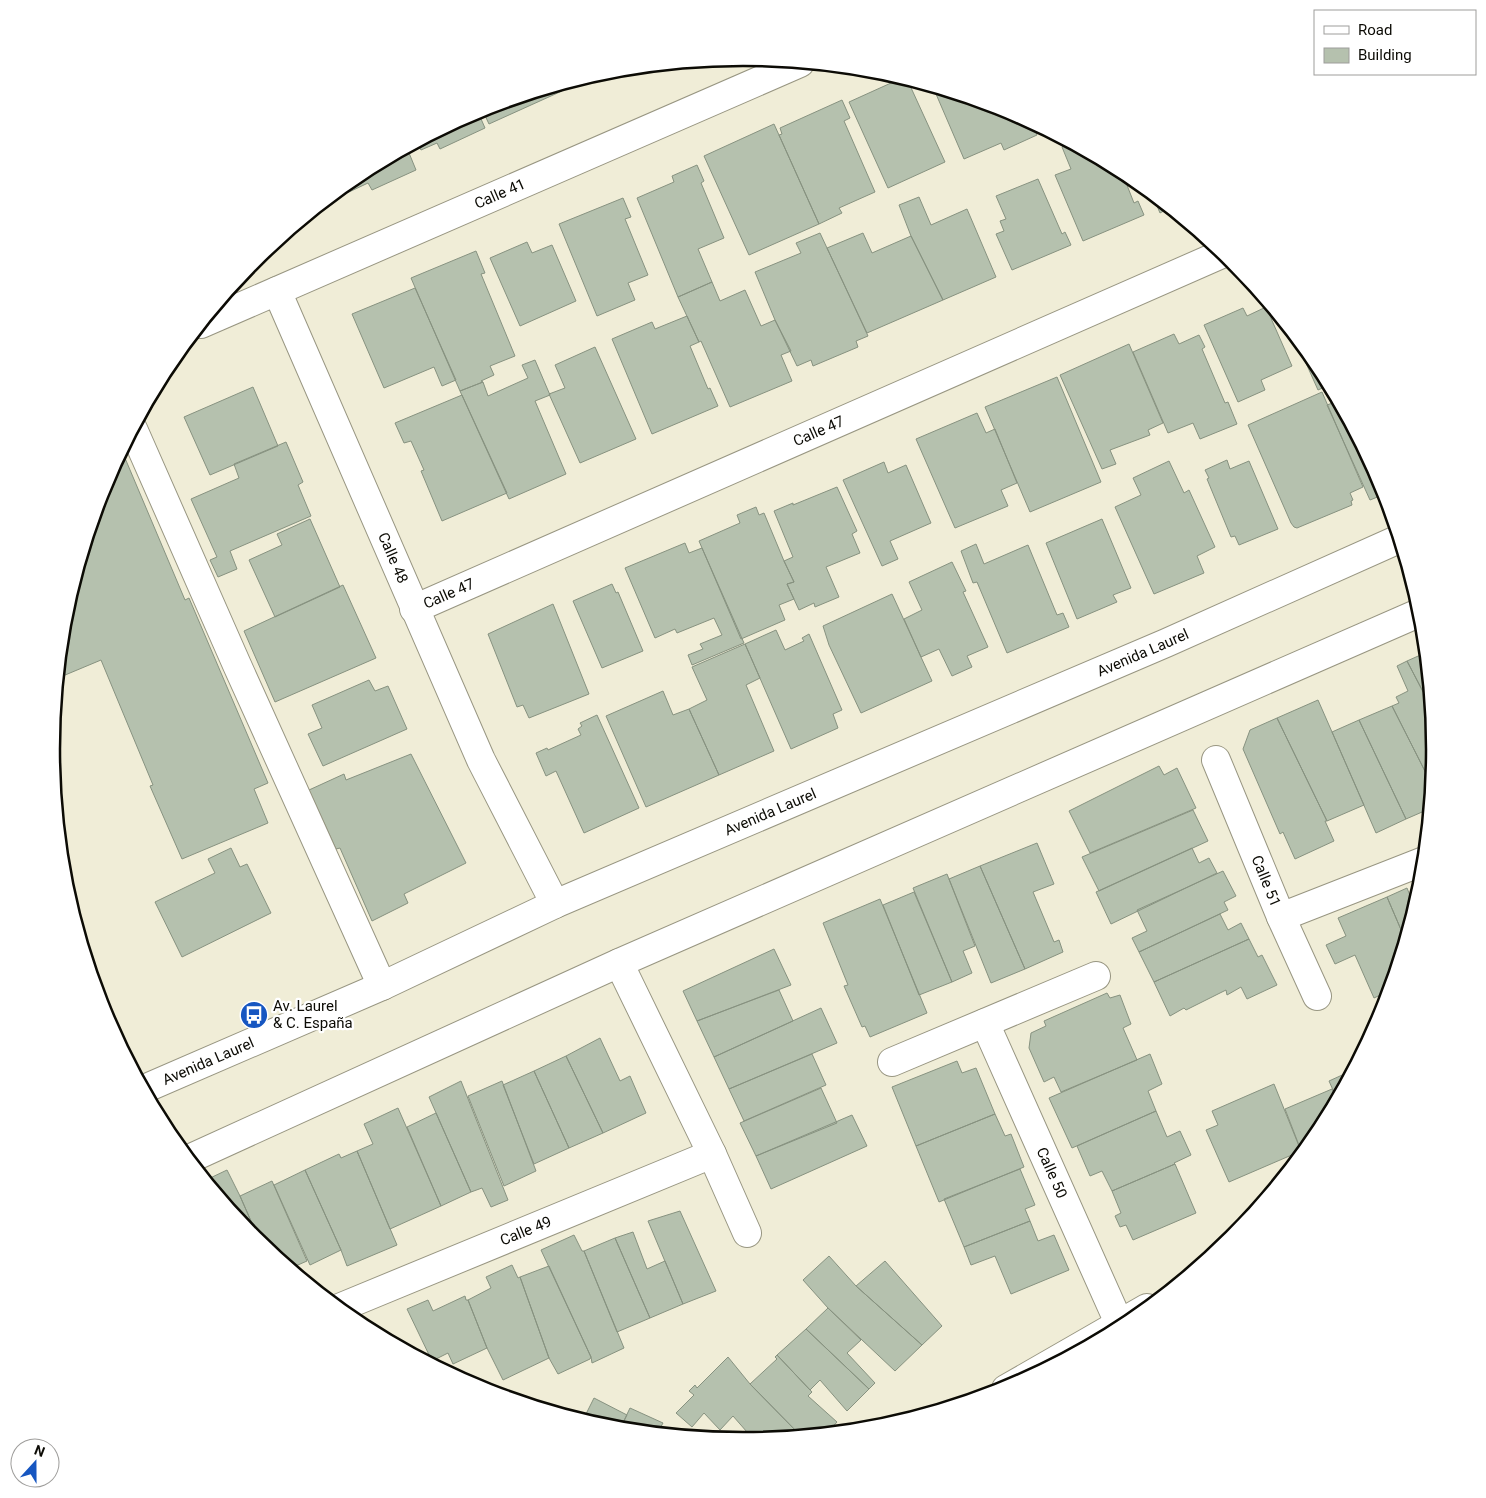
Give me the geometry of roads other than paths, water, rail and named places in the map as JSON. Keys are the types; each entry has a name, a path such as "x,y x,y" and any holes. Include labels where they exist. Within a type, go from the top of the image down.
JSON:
{"street":[{"name":"Calle 41","path":"212,320 790,67"},
{"name":"Calle 47","path":"414,608 1216,257"},
{"name":"Calle 48","path":"278,291 481,760 555,904"},
{"path":"136,436 237,666 382,986"},
{"name":"Avenida Laurel","path":"150,1086 382,986 555,904 1166,643 1394,541"},
{"path":"195,1156 619,963 1413,616"},
{"name":"Calle 51","path":"1216,760 1281,917 1416,864"},
{"path":"1281,917 1317,996"},
{"path":"619,963 712,1154 748,1234"},
{"path":"892,1062 1096,976"},
{"name":"Calle 50","path":"986,1023 1118,1320"},
{"name":"Calle 49","path":"347,1305 712,1154"}],"place":[{"name":"Av. Laurel & C. España","path":"254,1015"}]}
